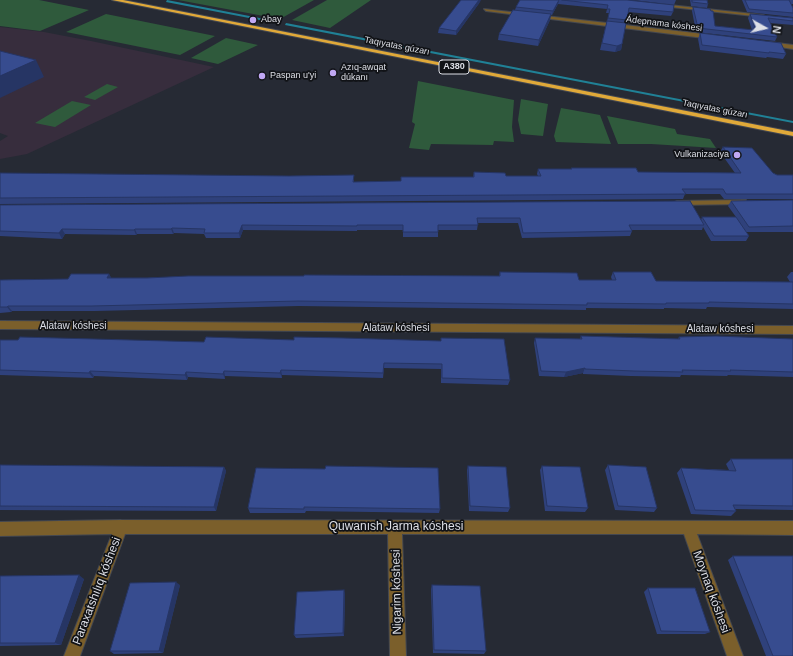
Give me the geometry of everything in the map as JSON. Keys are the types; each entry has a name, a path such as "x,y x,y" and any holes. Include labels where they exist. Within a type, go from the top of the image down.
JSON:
{"highway":[{"name":"Taqıyatas gúzarı","path":"115,0 793,134"}],"street":[{"path":"653,5 770,17"},
{"name":"Ádepnama kóshesi","path":"486,10 716,38"},
{"path":"762,43 793,47"},
{"path":"666,203 753,202"},
{"name":"Alataw kóshesi","path":"0,325 793,330"},
{"name":"Quwanısh Jarma kóshesi","path":"0,529 121,527 793,528"},
{"name":"Paraxatshılıq kóshesi","path":"72,656 121,527"},
{"name":"Nigarim kóshesi","path":"396,527 398,656"},
{"name":"Moynaq kóshesi","path":"688,528 735,656"}],"shaded area":[{"path":"0,27 44,32 214,67 27,154 0,159 0,141 8,136 0,133"}],"green space":[{"path":"0,0 39,0 89,10 40,31 0,26"},
{"path":"178,0 314,0 280,19"},
{"path":"327,0 371,0 330,28 292,20"},
{"path":"106,14 215,36 180,55 66,32"},
{"path":"226,38 258,45 218,64 191,58"},
{"path":"418,81 514,100 512,127 514,142 494,141 493,145 431,144 429,150 409,148 415,124 412,122"},
{"path":"107,84 118,87 95,100 84,97"},
{"path":"521,99 548,104 543,136 521,134 518,120"},
{"path":"72,101 91,105 55,127 35,123"},
{"path":"561,108 600,115 611,144 556,142 554,136"},
{"path":"607,116 675,129 677,134 710,139 716,148 651,144 618,144"}],"building":[{"path":"461,0 479,0 456,31 439,28"},
{"path":"520,0 559,0 553,11 516,7"},
{"path":"562,0 627,0 674,5 673,12 629,8 627,20 608,18 610,9 607,9 608,5"},
{"path":"692,0 707,0 708,4 692,2"},
{"path":"745,0 789,0 793,8 793,13 749,9"},
{"path":"693,7 710,9 713,11 715,26 754,30 753,28 755,28 750,14 793,18 793,21 768,18 777,37 698,28"},
{"path":"513,10 551,14 539,40 499,34"},
{"path":"607,21 626,23 622,44 617,46 602,43"},
{"path":"700,33 781,43 786,54 702,45"},
{"path":"0,51 36,60 0,76"},
{"path":"723,147 752,148 773,173 777,175 793,175 793,194 726,194 723,189 682,189 686,194 0,198 0,173 289,176 354,175 353,182 401,181 401,177 474,177 474,172 505,173 506,176 541,176 538,169 572,169 571,168 636,168 638,172 741,173"},
{"path":"793,200 793,226 749,227 731,201"},
{"path":"690,201 704,225 629,225 632,231 523,233 520,218 477,218 478,225 438,225 438,232 403,232 403,225 242,225 239,233 204,233 205,229 172,228 134,230 62,229 59,233 0,231 0,205"},
{"path":"702,217 736,217 749,236 714,236"},
{"path":"500,272 577,273 579,280 616,280 613,272 651,272 656,281 793,282 793,304 709,302 666,304 587,303 587,305 298,301 0,307 0,280 68,279 71,274 109,274 107,278 147,278 188,276 304,275 500,276"},
{"path":"581,336 680,339 679,337 716,336 793,339 793,372 682,370 683,372 585,368 566,372 541,371 535,338 582,339"},
{"path":"20,337 204,342 206,337 294,340 294,337 441,341 441,338 504,339 510,380 442,378 442,364 384,363 383,373 281,370 280,373 224,371 223,374 186,372 185,375 90,371 89,373 0,370 0,340 18,340"},
{"path":"731,459 793,459 793,506 733,505 736,511 695,510 681,468 736,471"},
{"path":"0,465 224,467 214,507 0,506"},
{"path":"608,465 646,467 657,508 618,506"},
{"path":"326,466 438,468 440,509 304,507 304,509 248,508 256,468 325,469"},
{"path":"468,466 506,467 510,508 470,506"},
{"path":"542,466 580,467 588,508 547,506"},
{"path":"733,556 793,556 793,656 773,656"},
{"path":"79,575 55,643 0,643 0,576"},
{"path":"176,582 159,651 110,651 130,583"},
{"path":"432,585 480,586 486,651 434,650"},
{"path":"648,588 695,588 710,632 661,631"},
{"path":"344,590 343,633 294,635 297,592"}],"waterway":[{"path":"167,1 275,22"},
{"path":"286,24 793,122"}],"place":[{"name":"Abay","path":"253,20"},
{"name":"Azıq-awqat dúkanı","path":"333,73"},
{"name":"Paspan u'yi","path":"262,76"},
{"name":"Vulkanizaciya","path":"737,155"}]}
